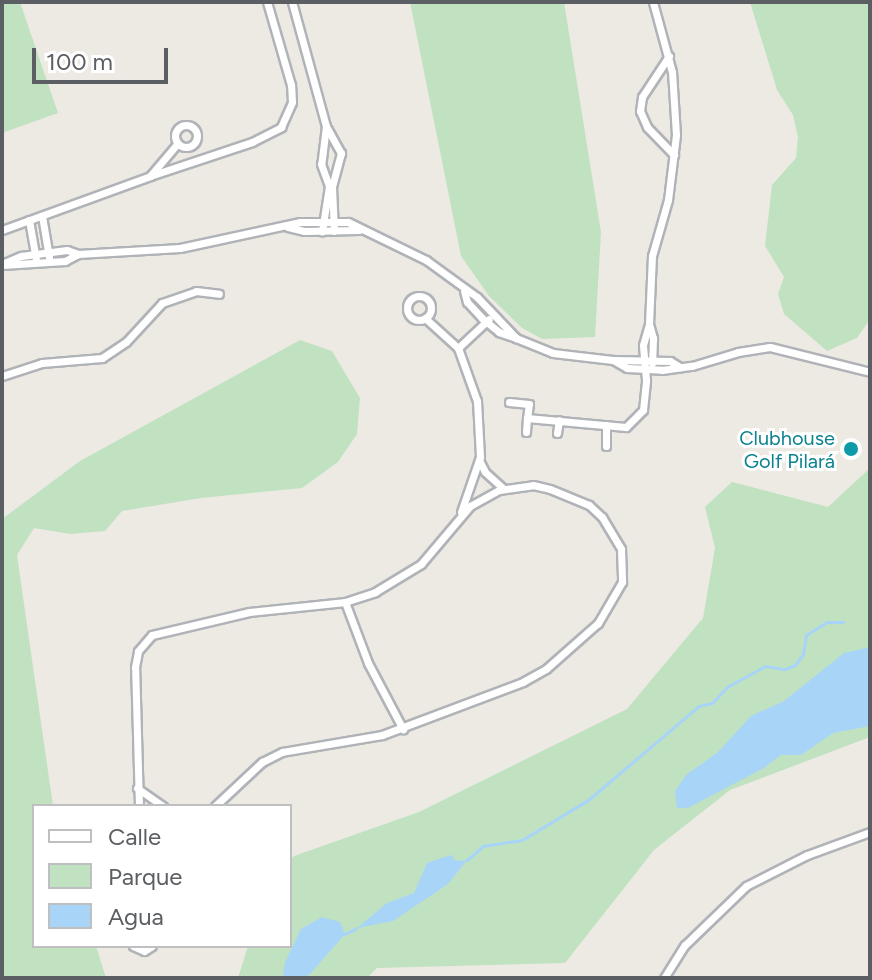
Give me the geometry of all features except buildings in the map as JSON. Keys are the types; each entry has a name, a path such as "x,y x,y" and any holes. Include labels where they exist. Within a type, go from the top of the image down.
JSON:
{"street":[{"path":"2,230 252,142 281,127 292,102 291,85 267,2"},
{"path":"292,2 326,126 341,153 332,187 334,231"},
{"path":"527,418 626,427 643,410 653,338 649,324 652,256 668,200 674,155 675,99 669,56 653,2"},
{"path":"669,56 642,97 640,111 647,127 674,155"},
{"path":"322,231 329,186 321,164 326,126"},
{"path":"150,176 177,144"},
{"path":"42,216 50,263"},
{"path":"29,220 37,264"},
{"path":"2,264 50,263 78,254 180,248 286,226 322,221 348,222 426,260 464,291 477,297 516,338"},
{"path":"286,226 322,231 359,230"},
{"path":"2,264 48,252 67,250 78,254"},
{"path":"2,376 42,363 102,358 126,342 162,303 196,291 219,294"},
{"path":"464,291 467,302 499,332 553,353 613,360 648,359 680,367"},
{"path":"458,348 493,315"},
{"path":"425,318 458,348 477,401 481,431 479,460 459,518"},
{"path":"613,360 627,368 680,367 770,347 870,372"},
{"path":"509,402 529,404 526,432"},
{"path":"545,419 546,409"},
{"path":"586,423 588,411"},
{"path":"618,426 620,415"},
{"path":"557,433 559,420"},
{"path":"606,425 606,446"},
{"path":"479,460 485,472 504,489"},
{"path":"139,804 135,667 143,642 152,635 249,612 345,602 375,592 421,564 439,547 459,518 486,495 504,489 533,485 589,505 602,517 621,549 622,582 598,623 546,669 523,682 403,729 282,752 262,762 217,804"},
{"path":"345,602 368,663 403,729"},
{"path":"137,788 160,804"},
{"path":"664,978 685,945 746,886 807,855 869,834"}],"green space":[{"path":"2,2 20,2 58,113 2,133"},
{"path":"410,2 564,2 601,232 595,337 542,339 522,328 489,296 461,256"},
{"path":"750,2 870,2 870,319 857,338 827,351 784,314 778,294 784,277 765,246 772,185 796,158 798,137 793,115 777,90"},
{"path":"300,340 332,351 360,398 357,434 338,462 302,488 201,498 122,511 105,531 70,534 34,528 17,555 53,804 32,804 32,948 97,948 106,978 2,978 2,519 80,461"},
{"path":"870,468 870,737 730,790 654,850 565,963 377,968 367,978 238,978 247,948 292,948 294,856 419,812 627,709 703,618 715,548 705,507 732,482 828,507"}],"water":[{"path":"870,647 870,726 833,733 801,755 781,755 764,768 688,808 677,808 675,791 686,775 718,752 751,716 784,701 844,653"},
{"path":"451,855 456,861 467,860 448,884 393,921 357,928 387,903 414,893 427,863"},
{"path":"322,917 340,922 345,934 310,974 301,978 283,978 285,962 301,929"}],"waterway":[{"path":"467,860 483,846 522,840 588,800 699,706 712,703 727,687 765,666 785,669 795,665 803,654 806,635 827,622 843,622"},
{"path":"345,934 357,928"}],"place":[{"name":"Clubhouse Golf Pilará","path":"851,449"}]}
